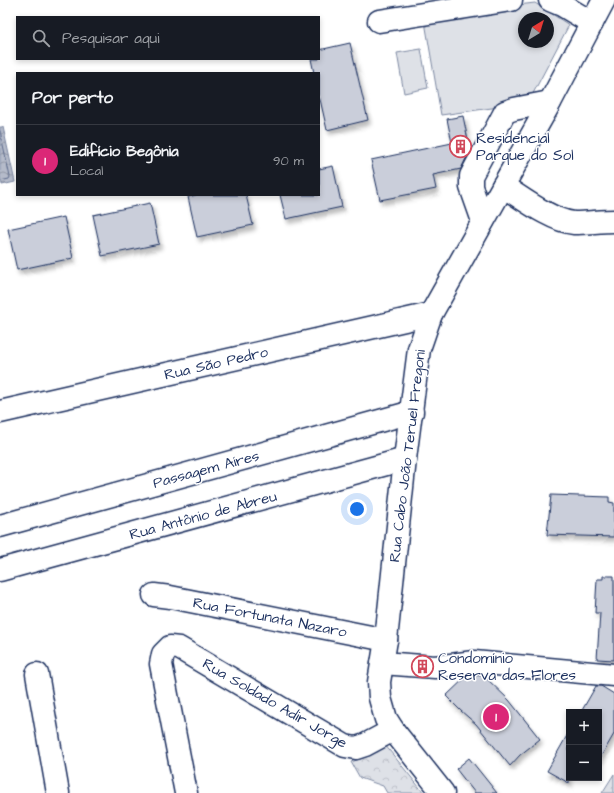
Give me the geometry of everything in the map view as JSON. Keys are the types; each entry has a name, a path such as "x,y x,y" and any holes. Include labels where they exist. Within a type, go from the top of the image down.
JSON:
{"street":[{"path":"379,21 511,0"},
{"path":"550,0 562,4 592,23"},
{"name":"Rua Cabo João Teruel Fregoni","path":"443,793 386,719 380,698 379,682 386,640 405,459 419,349 431,314 550,102 604,0"},
{"path":"483,221 471,187 471,176 506,112 550,102"},
{"path":"503,186 543,211 562,220 574,223 614,221"},
{"name":"Rua São Pedro","path":"0,412 431,314"},
{"name":"Passagem Aíres","path":"0,526 412,412"},
{"name":"Rua Antônio de Abreu","path":"0,570 405,459"},
{"name":"Rua Fortunata Nazaro","path":"154,595 386,640"},
{"name":"Rua Soldado Adir Jorge","path":"186,793 161,664 164,654 170,647 180,648 345,746 356,748 365,745 393,730"},
{"path":"382,664 435,668 474,662 614,675"},
{"path":"37,674 58,793"}],"green space":[{"path":"535,3 549,12 518,12 518,48 554,48 554,15 569,25 528,103 441,115 424,16"},
{"path":"421,49 428,88 404,93 397,53"},
{"path":"385,745 424,793 387,793 383,786 360,778 351,762 369,756"},
{"path":"614,774 614,793 602,793"}],"water":[{"path":"0,127 3,127 15,182 2,185 0,177"}],"building":[{"path":"350,43 368,120 327,130 320,99 320,72 314,72 311,60 320,60 320,50"},
{"path":"463,116 470,150 461,169 433,175 436,189 380,200 371,160 452,143 447,119"},
{"path":"333,166 342,207 286,219 280,196 320,196 320,169"},
{"path":"246,196 253,225 197,237 188,197"},
{"path":"150,203 159,244 102,256 93,215"},
{"path":"64,217 73,258 17,270 8,229"},
{"path":"551,495 609,497 609,502 614,503 614,537 547,535"},
{"path":"603,576 614,576 614,660 597,659 600,613 595,613 597,579 603,579"},
{"path":"468,675 484,676 509,700 540,739 520,755 510,766 476,724 446,696"},
{"path":"596,686 601,686 614,694 614,734 602,755 602,709 583,709"},
{"path":"566,737 566,781 569,781 569,783 547,771"},
{"path":"469,758 497,793 475,793 456,769"}],"place":[{"name":"Residencial Parque do Sol","path":"461,147"},
{"name":"Condomínio Reserva das Flores","path":"423,667"},
{"name":"Edifício Begônia","path":"496,717"}]}
